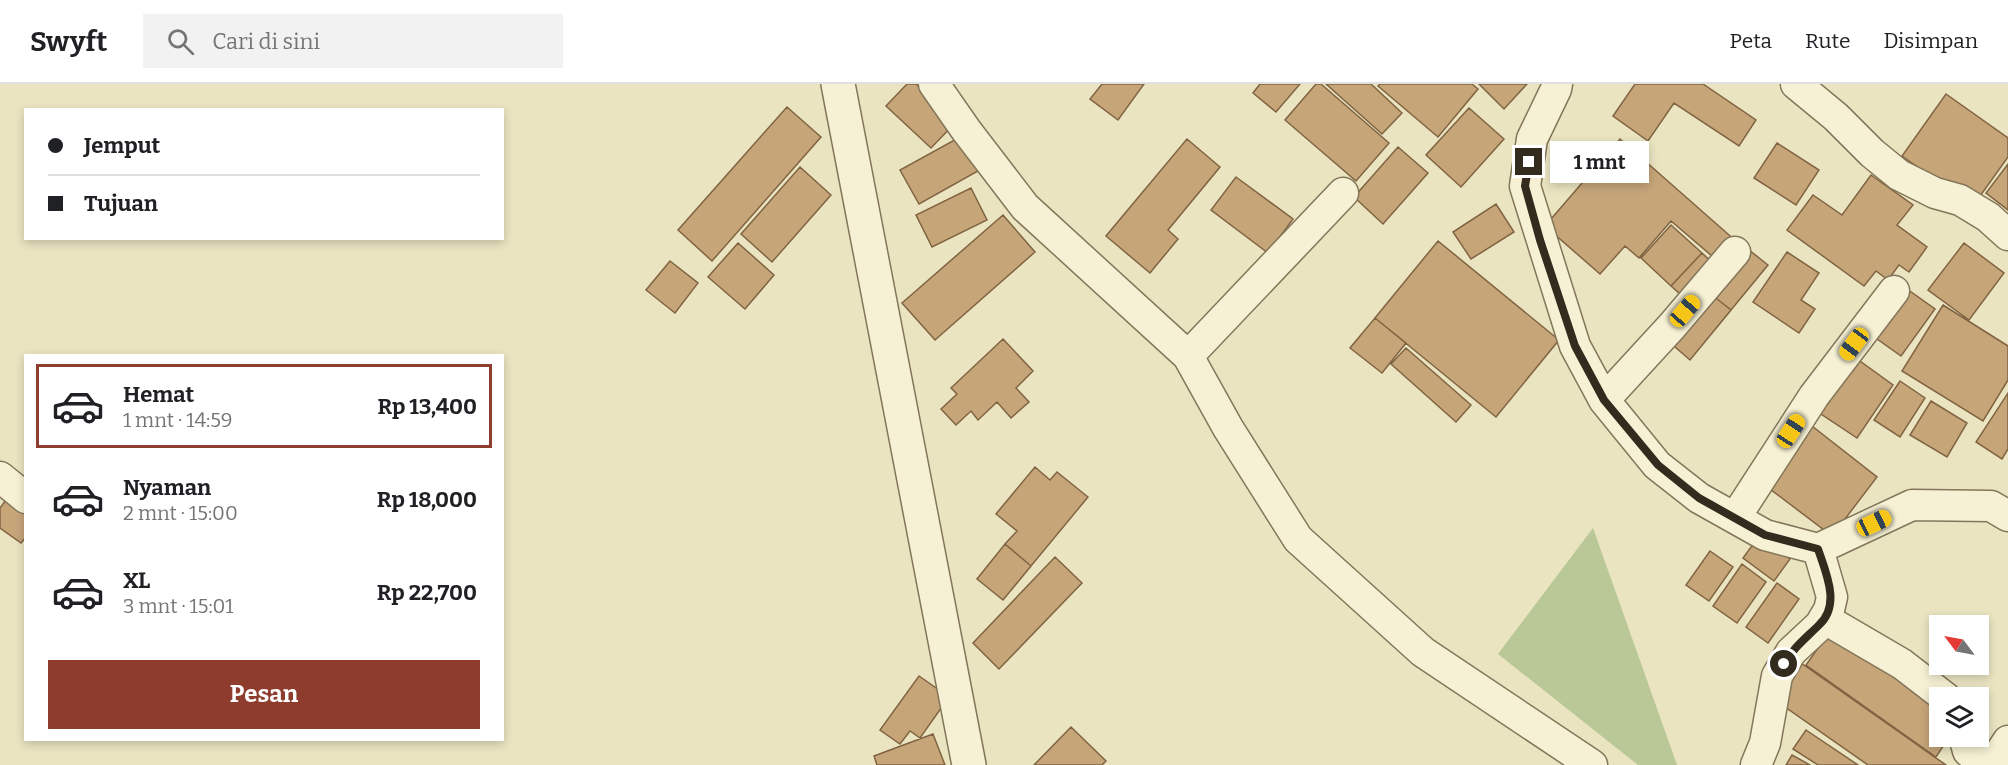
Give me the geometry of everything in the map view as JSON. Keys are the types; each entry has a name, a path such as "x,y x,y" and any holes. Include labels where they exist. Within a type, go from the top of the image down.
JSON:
{"street":[{"path":"934,84 1025,207 1188,356 1228,428 1298,539 1423,652 1592,765"},
{"path":"1796,84 1899,175 1935,193 1960,200 1988,217 2008,235"},
{"path":"840,85 969,765"},
{"path":"1558,86 1532,139 1525,186 1575,346 1604,400 1658,465 1699,498 1765,535 1818,549 1912,505 1991,507 2008,516"},
{"path":"1188,356 1343,193"},
{"path":"1604,400 1736,252"},
{"path":"1735,518 1814,396 1894,291"},
{"path":"0,477 24,496"},
{"path":"1756,765 1765,743 1777,676 1791,652 1825,619 1832,597 1818,549"},
{"path":"1825,619 1902,664 1932,687"},
{"path":"1992,765 2008,741"},
{"path":"1967,747 1968,751 1984,765"}],"green space":[{"path":"1593,528 1677,765 1638,765 1498,654"}],"building":[{"path":"907,84 916,84 956,122 931,148 886,106"},
{"path":"1102,84 1144,84 1118,120 1090,99"},
{"path":"1260,84 1300,84 1276,112 1253,93"},
{"path":"1316,84 1321,84 1389,143 1356,181 1285,120"},
{"path":"1326,84 1371,84 1402,113 1382,134"},
{"path":"1380,84 1472,84 1478,89 1438,137 1378,86"},
{"path":"1479,84 1527,84 1504,109"},
{"path":"1635,84 1703,84 1756,120 1739,146 1674,103 1648,141 1613,116"},
{"path":"1946,94 2008,138 2008,157 1973,206 1902,156"},
{"path":"787,107 821,137 712,261 678,230"},
{"path":"1469,108 1504,139 1461,187 1426,155"},
{"path":"960,137 978,171 919,204 900,170"},
{"path":"1187,139 1220,167 1168,230 1178,239 1150,273 1106,236"},
{"path":"1620,139 1737,242 1719,262 1671,221 1639,258 1625,246 1600,274 1545,226"},
{"path":"1777,143 1819,170 1796,205 1754,178"},
{"path":"1398,147 1428,173 1383,224 1354,197"},
{"path":"2008,164 2008,210 1986,193"},
{"path":"800,167 831,195 772,262 741,234"},
{"path":"1871,175 1913,205 1897,225 1927,247 1909,272 1899,265 1888,280 1876,271 1864,286 1787,230 1813,195 1842,215"},
{"path":"1236,177 1293,219 1268,253 1211,210"},
{"path":"971,188 987,220 932,247 916,215"},
{"path":"1496,204 1514,232 1471,259 1453,232"},
{"path":"1003,215 1035,252 935,340 902,303"},
{"path":"1671,225 1702,253 1671,286 1641,258"},
{"path":"1438,241 1559,340 1496,417 1375,318"},
{"path":"738,243 774,275 745,309 708,277"},
{"path":"1964,243 2004,273 1969,320 1928,290"},
{"path":"1744,246 1768,265 1731,310 1707,291"},
{"path":"1787,252 1819,273 1801,300 1815,309 1799,333 1753,302"},
{"path":"1702,253 1719,269 1689,302 1671,286"},
{"path":"670,261 698,283 675,313 646,290"},
{"path":"1907,289 1935,309 1901,356 1873,336"},
{"path":"1707,291 1731,310 1690,360 1667,340"},
{"path":"1943,305 2008,346 2008,380 1983,421 1902,371"},
{"path":"1375,318 1406,343 1382,373 1350,348"},
{"path":"1003,339 1033,371 1016,388 1029,402 1011,418 997,402 978,420 971,411 956,425 941,409 957,394 951,388"},
{"path":"1406,348 1471,405 1456,422 1391,364"},
{"path":"1853,356 1893,385 1857,438 1815,410"},
{"path":"1900,381 1925,398 1900,437 1874,420"},
{"path":"2008,393 2008,449 2002,459 1976,442"},
{"path":"1931,401 1967,423 1947,457 1910,435"},
{"path":"1812,426 1877,477 1832,536 1766,486"},
{"path":"1035,467 1050,480 1057,472 1088,497 1031,566 1005,544 1017,531 996,514"},
{"path":"11,493 24,502 24,539 21,543 0,528 0,508"},
{"path":"1759,536 1790,559 1774,581 1743,558"},
{"path":"1005,544 1031,566 1003,600 977,579"},
{"path":"1710,551 1733,567 1709,601 1686,585"},
{"path":"1055,557 1082,583 999,669 973,643"},
{"path":"1742,564 1766,582 1737,623 1713,606"},
{"path":"1777,583 1799,599 1768,643 1746,627"},
{"path":"1830,631 1929,700 1929,747 1943,747 1936,757 1806,665"},
{"path":"1801,663 1946,765 1868,765 1775,700"},
{"path":"919,676 949,697 920,738 910,731 900,744 880,730"},
{"path":"1071,727 1106,761 1102,765 1034,765"},
{"path":"1806,730 1858,765 1818,765 1793,749"},
{"path":"933,734 945,765 877,765 874,756"},
{"path":"1792,755 1810,765 1786,765"}],"route":[{"path":"1529,162 1525,186 1540,240 1575,346 1604,400 1658,465 1699,498 1765,535 1818,549 1832,597 1829,610 1820,625 1791,652 1784,664"}]}
